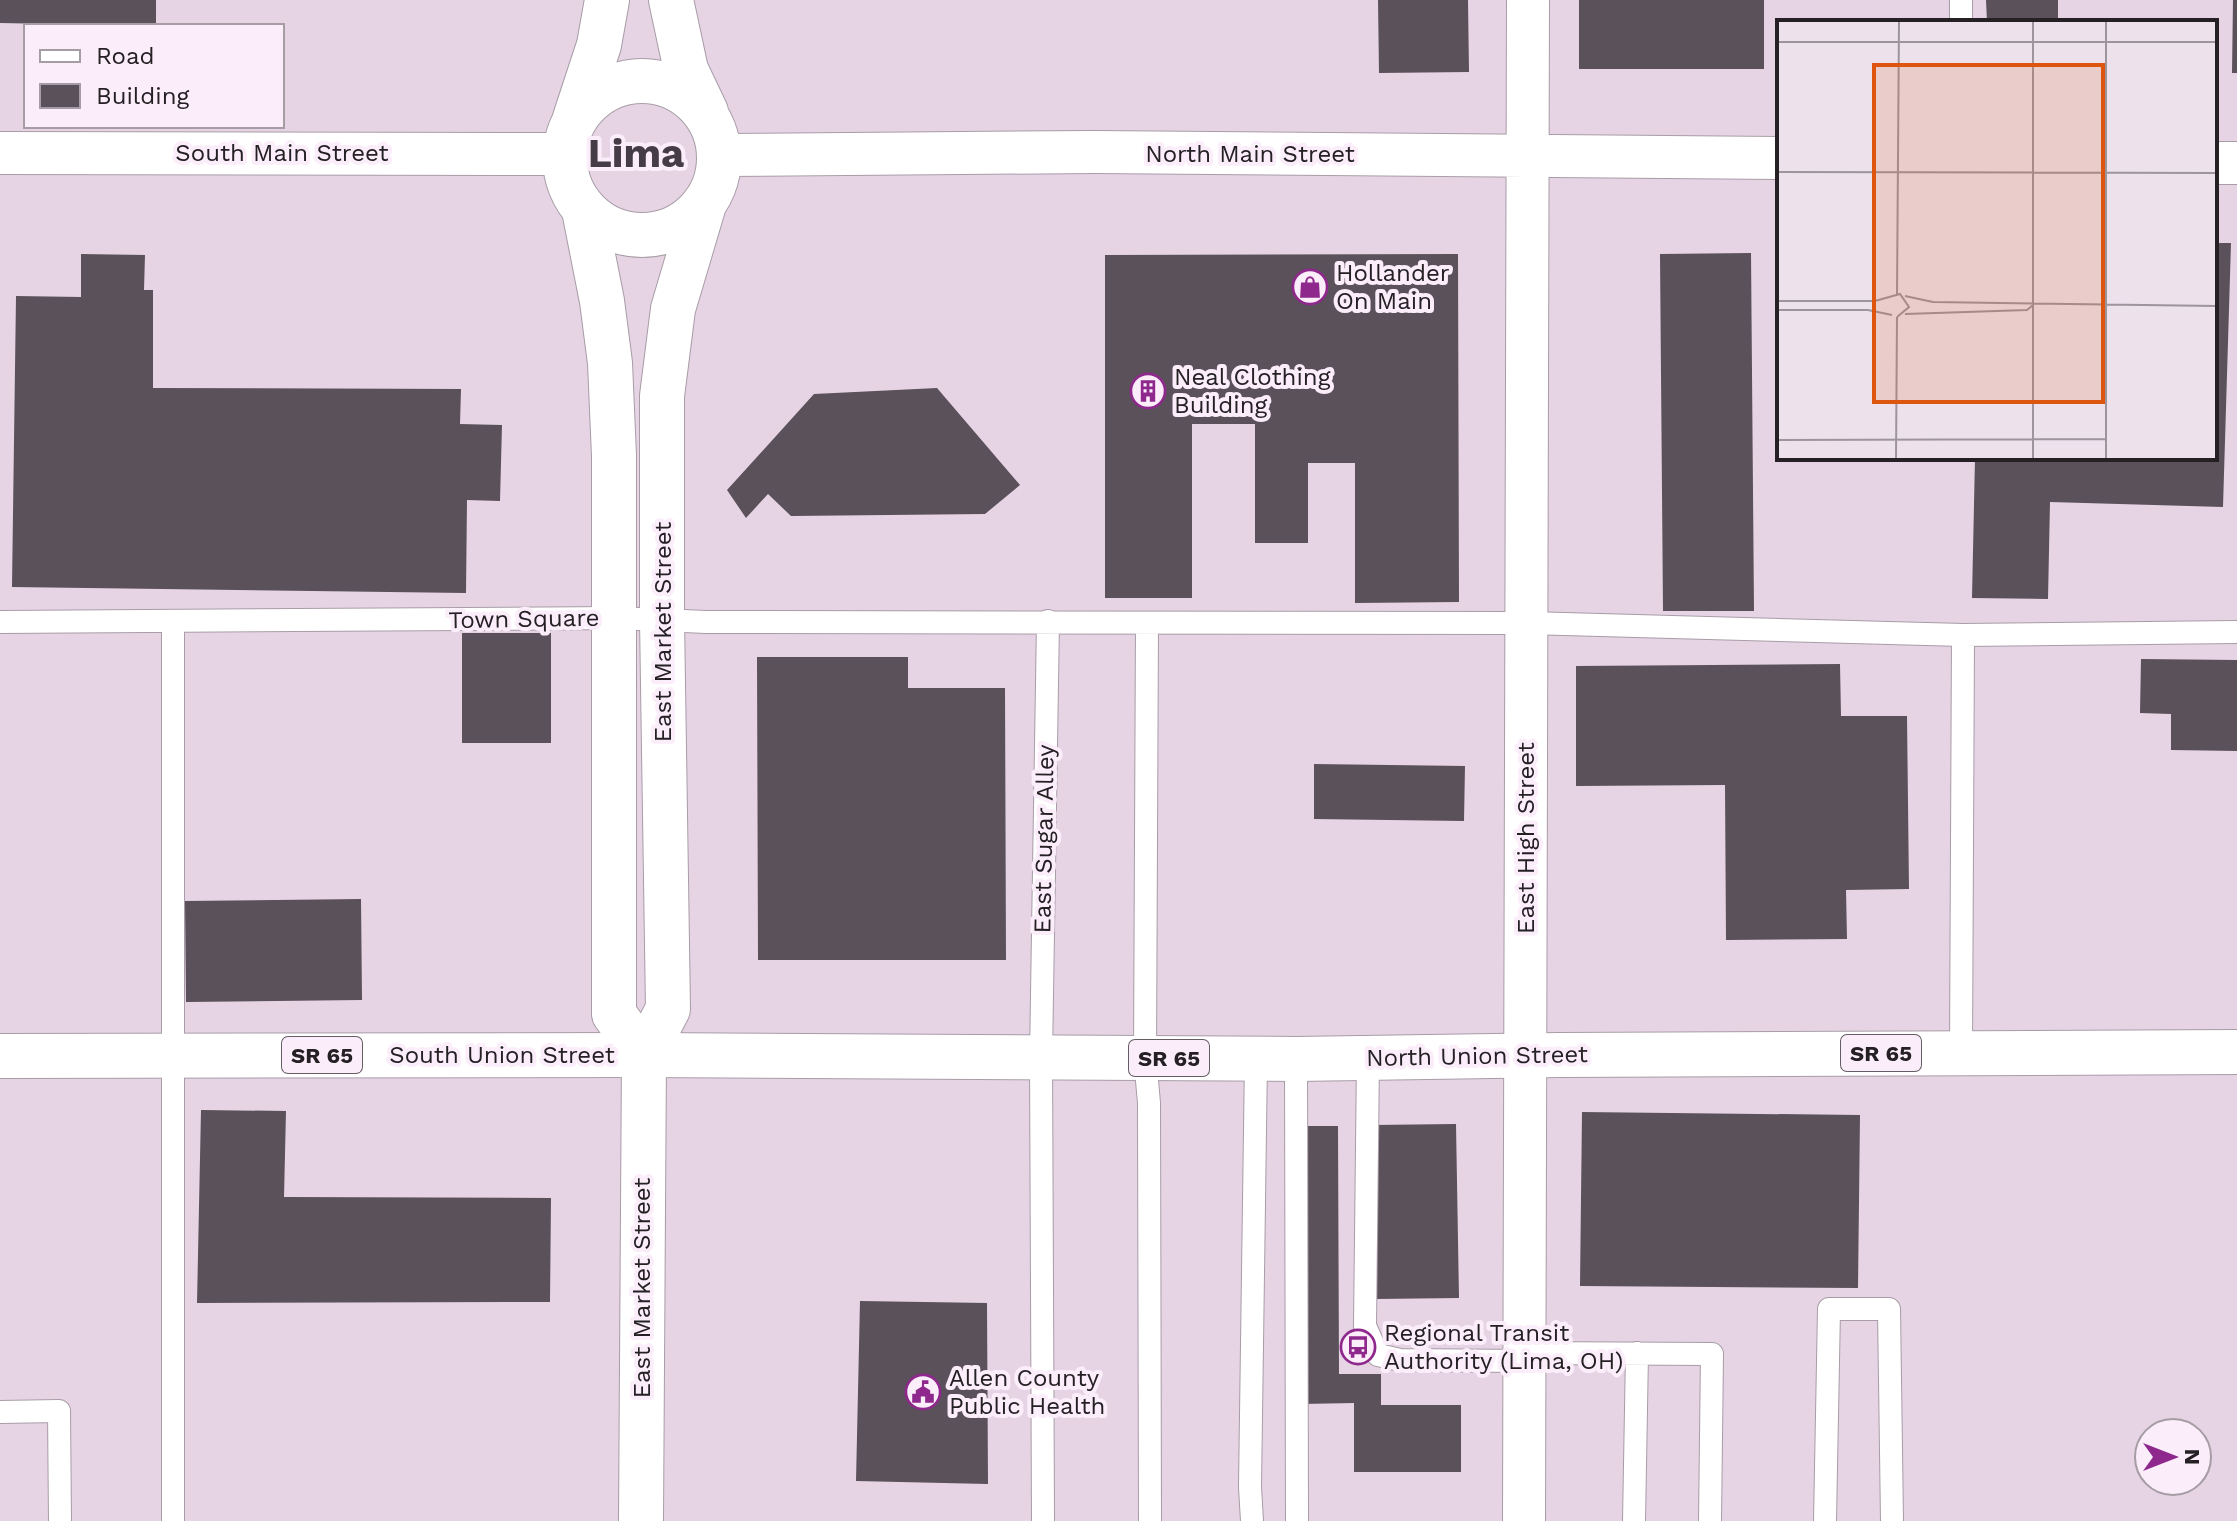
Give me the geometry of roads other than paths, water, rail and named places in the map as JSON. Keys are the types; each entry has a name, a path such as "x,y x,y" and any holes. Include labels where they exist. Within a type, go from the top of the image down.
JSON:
{"street":[{"path":"607,0 599,45 570,136 566,174 584,210 605,227 631,236 657,235 682,225 703,208 719,174 714,136 686,70 671,0"},
{"name":"East High Street","path":"1524,1521 1528,0"},
{"path":"570,136 593,98 616,85 642,80 668,85 691,98 714,136"},
{"name":"South Main Street","path":"0,153 570,136"},
{"name":"North Main Street","path":"714,136 1094,152 1777,158"},
{"name":"East Market Street","path":"641,1521 644,1055 668,1009 662,396 673,309 703,208"},
{"name":"East Market Street","path":"584,210 602,301 610,363 614,456 614,1014 644,1055"},
{"name":"North Union Street","path":"716,1056 1276,1059 2237,1052"},
{"name":"South Union Street","path":"0,1056 716,1056"}],"lane":[{"name":"Town Square","path":"0,622 616,618 706,622 1528,623 1963,635 2237,632"},
{"name":"East Sugar Alley","path":"1043,1521 1041,1057 1048,621"},
{"path":"173,622 173,1521"},
{"path":"1147,623 1145,1058 1149,1103 1150,1521"},
{"path":"1961,1053 1963,635"},
{"path":"1368,1057 1365,1326 1378,1355 1400,1360 1637,1353 1712,1354 1710,1521"},
{"path":"1252,1521 1250,1487 1276,1059"},
{"path":"1276,1059 1297,1521"},
{"path":"1825,1521 1829,1309 1889,1309 1892,1521"},
{"path":"1634,1521 1637,1353"},
{"path":"0,1412 59,1411 60,1521"}],"place":[{"name":"Hollander On Main","path":"1310,287"},
{"name":"Neal Clothing Building","path":"1148,391"},
{"name":"Regional Transit Authority (Lima, OH)","path":"1358,1347"},
{"name":"Allen County Public Health","path":"923,1392"}],"district":[{"name":"Lima","path":"636,153"}]}
